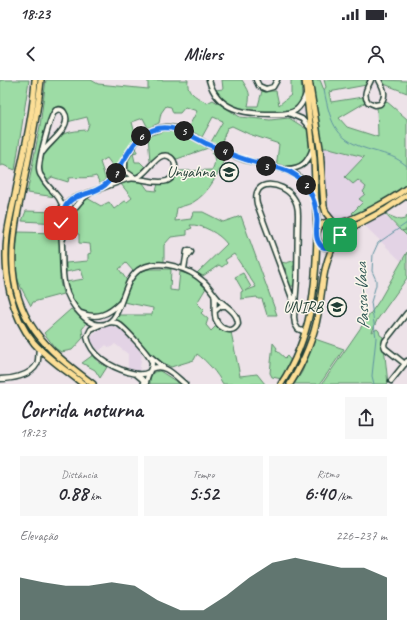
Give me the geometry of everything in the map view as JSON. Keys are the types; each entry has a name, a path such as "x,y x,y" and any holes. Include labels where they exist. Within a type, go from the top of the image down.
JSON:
{"main road":[{"path":"35,80 31,113 7,236 6,258 8,278 16,312 24,328 39,348 83,384"},
{"path":"41,80 31,144 13,237 13,278 23,310 35,331 57,356 93,384"},
{"path":"305,80 320,148 324,209 341,228 339,237"},
{"path":"281,384 296,356 306,330 315,288 317,235 315,171 311,130 309,80"},
{"path":"336,242 330,247 324,247 320,244 317,235 319,227 323,223 335,223 348,220 388,200 407,188"},
{"path":"290,384 303,359 314,330 320,304 325,267 339,237 349,228 385,210 407,195"},
{"path":"306,330 314,330"},
{"path":"296,356 300,360 303,359"}],"street":[{"path":"209,80 216,96 223,103 232,109 244,112 287,113 297,109 309,93"},
{"path":"256,80 259,86 266,89 273,87 277,80"},
{"path":"370,82 380,82 384,90 383,99 380,104 375,105 366,99 365,92 370,82"},
{"path":"43,152 54,138 62,131 66,116 63,111 58,109 54,111 46,134 39,166 40,173 46,184 65,201 136,178 142,175 156,160 162,156 171,158 176,166 176,172 171,178 164,181 149,181 136,178 120,169"},
{"path":"287,113 302,119 311,130"},
{"path":"99,189 120,169 140,137 152,130 166,127 183,131 239,158 282,169 293,174 304,182 311,193 316,207"},
{"path":"46,134 49,137 54,138"},
{"path":"282,169 294,169 302,166 308,160 313,148"},
{"path":"118,183 125,171 125,160"},
{"path":"147,170 149,181"},
{"path":"112,178 118,183"},
{"path":"294,310 297,285 297,205 293,197 287,191 272,185 263,186 256,193 257,204 288,286 294,310 295,324 306,330"},
{"path":"62,244 68,221 74,208 93,191"},
{"path":"60,198 63,211 61,219 64,285 70,301 79,313 91,322 101,324"},
{"path":"72,199 78,199 79,202"},
{"path":"63,211 72,199"},
{"path":"61,219 68,221"},
{"path":"184,269 187,257"},
{"path":"107,323 115,315 128,282 134,274 141,269 157,265 169,266 184,269 203,281 237,316 238,324 234,329 228,330 221,326 216,320 214,294"},
{"path":"288,286 294,287 297,285"},
{"path":"79,313 92,317 103,315 110,312 121,301"},
{"path":"215,311 221,306 226,306"},
{"path":"110,312 114,312 115,315"},
{"path":"391,381 406,362 385,348 384,345 407,313"},
{"path":"91,322 90,319 92,317"},
{"path":"163,367 157,366 143,374 136,374 111,366 102,360 95,352 88,340 87,334 91,329 101,324 114,322 122,327 149,356 163,367 184,384"},
{"path":"0,379 17,377 34,368 38,360 39,348"},
{"path":"146,384 152,362 149,356"},
{"path":"136,374 146,384"}],"shaded area":[{"path":"321,148 329,148 357,156 393,163 354,215 348,219 338,220 332,217 325,210"},
{"path":"384,215 407,237 407,250 401,261 363,224"},
{"path":"107,323 121,330 140,351 142,355 139,372 128,369 128,354 115,344 110,348 106,345 99,351 89,339"}],"green space":[{"path":"0,80 29,80 15,170 3,165 0,166"},
{"path":"46,80 91,80 98,84 148,89 148,80 188,80 190,91 196,97 207,103 213,100 240,117 270,120 289,118 308,130 310,156 293,168 276,168 279,144 249,134 232,126 227,128 220,147 211,142 223,121 213,117 202,137 187,130 197,111 185,107 180,113 173,113 171,107 166,106 161,113 159,123 148,128 143,118 132,122 136,138 115,169 107,158 100,162 106,180 101,185 96,176 86,178 69,178 68,182 52,177 47,181 43,177 41,168 48,142 66,133 87,130 89,124 87,117 67,122 66,114 58,108 52,110 50,114 37,169 42,182 56,197 27,193 40,126"},
{"path":"222,80 242,80 249,92 248,106 258,106 262,91 276,91 279,105 291,95 291,80 301,80 302,100 291,112 259,112 239,109 222,99 215,90 223,89"},
{"path":"311,80 320,80 324,90 326,87 324,80 369,80 366,85 329,92 331,102 363,97 366,102 339,118 347,127 378,137 377,106 386,101 407,119 407,186 388,198 354,215 352,213 363,202 359,199 365,194 363,192 366,187 358,180 353,184 345,177 364,157 329,148 321,148"},
{"path":"382,80 407,81 407,93 384,84"},
{"path":"165,131 176,132 208,148 177,159 170,155 164,155 150,161 148,136"},
{"path":"136,145 137,152 133,153 135,162 140,162 145,167 140,174 132,176 126,169 126,161"},
{"path":"215,150 226,156 216,176 209,188 198,199 190,204 177,208 175,221 191,219 193,212 203,212 223,222 241,216 277,315 267,315 262,299 258,299 257,297 241,299 241,292 243,291 235,277 243,273 251,287 245,291 256,287 234,254 225,260 227,263 222,267 219,265 203,276 197,273 227,244 210,230 195,225 190,225 192,228 187,230 187,235 171,237 164,245 164,264 144,266 134,272 126,263 119,269 128,282 115,306 102,315 87,314 70,303 64,285 66,282 84,279 81,269 66,272 66,263 88,261 88,254 91,253 90,244 79,243 79,234 67,232 74,213 83,201 87,198 101,206 109,202 114,209 132,198 121,184 129,179 143,183 148,190 156,191 158,184 170,181 175,177 178,171 212,170 215,162 212,153"},
{"path":"26,211 58,212 58,223 22,221"},
{"path":"385,214 400,220 405,219 407,216 407,236 402,231 406,230 401,231"},
{"path":"18,232 60,233 60,282 63,294 33,302 31,306 18,280 16,256"},
{"path":"407,252 407,278 377,320 372,332 377,329 383,337 388,384 322,384 379,301"},
{"path":"296,260 295,266 293,266 295,283 293,286 290,286 287,281 289,279 285,268 283,268 281,262 286,263"},
{"path":"148,269 171,269 170,290 178,291 180,272 191,275 206,288 197,303 204,310 201,313 208,319 206,325 211,331 216,326 225,331 231,332 240,376 257,374 265,384 223,384 212,368 197,354 194,360 171,367 156,359 120,321 114,321 119,315 152,315 153,308 124,302 134,274"},
{"path":"71,309 87,323 82,329 83,338 72,350 61,352 55,348 44,333"},
{"path":"315,339 344,349 320,384 294,384 302,372"},
{"path":"273,343 277,348 276,350 285,358 287,356 292,362 282,379 272,377 270,373"},
{"path":"93,355 98,362 107,367 100,378 95,370 82,363"},
{"path":"160,371 180,384 150,384 150,377 154,372"}],"waterway":[{"name":"Passa-Vaca","path":"324,90 329,113 337,130 343,137 361,147 395,158 407,166"},
{"name":"Passa-Vaca","path":"374,384 372,376 376,338 371,302 376,280 372,271 373,254 378,243 407,223"}],"place":[{"name":"Unyahna","path":"229,172"},
{"name":"UNIRB","path":"337,307"}],"route":[{"path":"61,223 63,211 70,200 99,189 105,185 120,169 140,137 152,130 166,127 183,131 239,158 257,164 282,169 299,177 308,187 314,198 316,207 317,238 321,246 326,248 332,246 340,235"}]}
